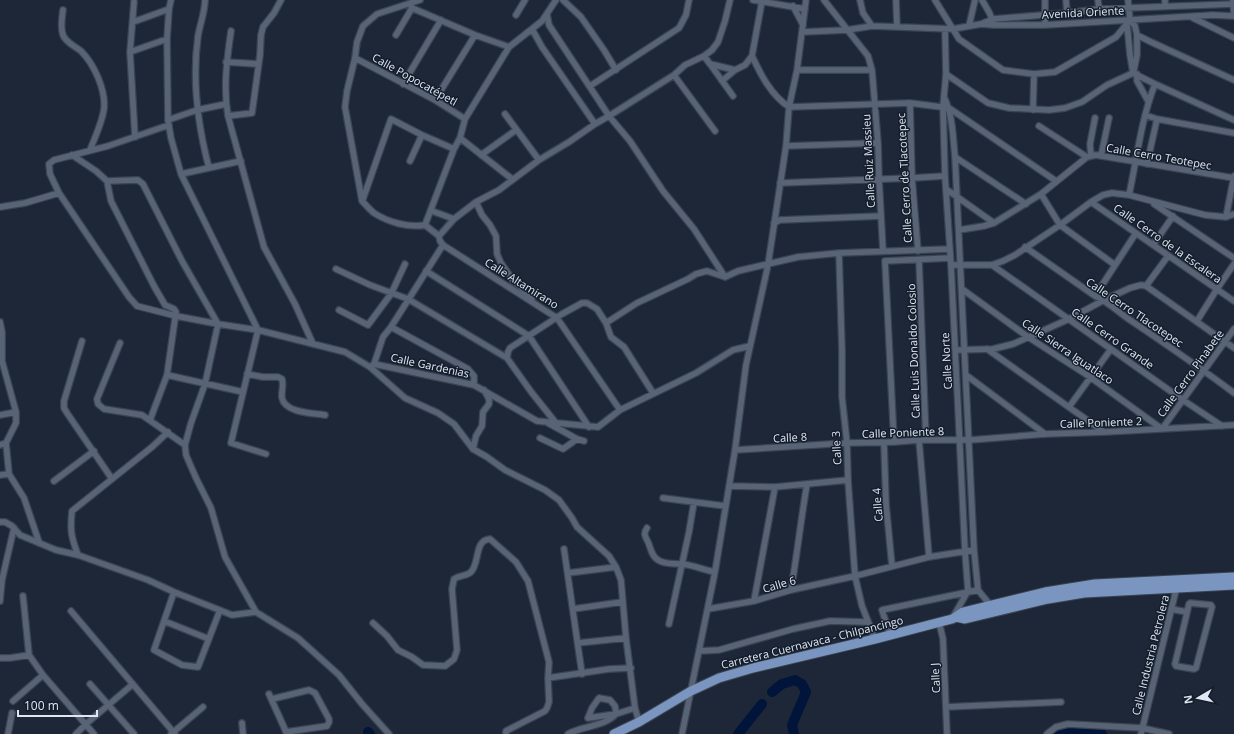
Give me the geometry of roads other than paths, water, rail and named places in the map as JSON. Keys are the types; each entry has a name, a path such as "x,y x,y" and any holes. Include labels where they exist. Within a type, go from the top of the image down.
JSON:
{"main road":[{"name":"Carretera Cuernavaca - Chilpancingo","path":"954,618 965,619 1048,599 1084,593 1234,577"},
{"name":"Carretera Cuernavaca - Chilpancingo","path":"614,734 639,722 691,691 719,678 753,668 940,622 954,618 963,612 1045,592 1095,584 1234,585"}],"street":[{"path":"171,0 167,39 168,122 181,174 258,330 231,443 266,454"},
{"path":"206,0 198,36 195,84 197,110 208,168"},
{"path":"228,116 252,113 260,55 261,35 263,28 281,0"},
{"path":"396,35 412,6 420,0"},
{"path":"516,15 525,0"},
{"path":"426,225 466,119 509,47 532,29 547,14 556,0"},
{"path":"563,0 581,17 616,70"},
{"path":"590,86 679,28 686,14 689,0"},
{"path":"439,236 454,219 476,202 499,190 538,160 674,75 685,65 704,56 712,50 718,42 725,22 730,0"},
{"path":"753,0 805,9"},
{"path":"791,6 796,0"},
{"path":"682,734 715,572 735,450 745,372 768,265 786,146 789,107 806,0"},
{"name":"Calle Ruiz Massieu","path":"824,0 868,56 872,70 878,143 883,251"},
{"path":"860,0 863,13 872,26"},
{"path":"896,0 897,26"},
{"path":"935,0 959,39 1003,70 1034,74 1055,72 1116,37 1128,22"},
{"path":"969,26 976,0"},
{"path":"982,0 993,19 993,25"},
{"path":"1044,0 1045,24"},
{"path":"1066,0 1067,13"},
{"path":"1098,0 1099,9"},
{"path":"1128,0 1130,55 1137,75 1234,120"},
{"path":"1233,0 1234,16"},
{"path":"722,81 735,70 744,65 752,56 762,1"},
{"path":"134,2 130,52 135,137"},
{"name":"Avenida Oriente","path":"802,32 847,30 872,26 952,29 981,24 993,19 1099,9 1129,8 1165,3 1234,4"},
{"path":"372,365 383,337 391,327 443,245 439,236 426,225 416,226 396,223 372,212 362,201 345,107 357,42 363,26 377,14 400,6 412,6 476,35 509,47"},
{"path":"791,6 803,25"},
{"path":"133,22 169,9"},
{"path":"63,10 63,34 67,41 82,52 92,64 104,98 104,110 90,150"},
{"path":"547,14 549,25 609,116 630,142 663,191 694,229 725,277"},
{"name":"Avenida Oriente","path":"981,24 1128,22 1192,17 1234,16"},
{"path":"1192,17 1234,38"},
{"path":"403,84 441,20"},
{"path":"1128,22 1135,26 1137,35 1137,81 1148,101"},
{"path":"532,29 542,47 595,124"},
{"name":"Calle Norte","path":"945,29 945,99 955,157 970,440 974,550 978,590"},
{"path":"231,31 226,62 225,81 228,116 264,246 295,304 313,344"},
{"path":"435,100 476,35"},
{"path":"1137,35 1234,80"},
{"path":"130,52 167,39"},
{"path":"704,56 733,96"},
{"path":"752,56 771,90 781,102 789,107 910,103 946,107 1056,181"},
{"name":"Calle Popocatépetl","path":"355,58 435,100 466,119"},
{"path":"226,62 258,64"},
{"path":"710,64 735,70"},
{"path":"744,65 758,69"},
{"path":"796,70 872,70"},
{"path":"946,74 988,103 1009,108 1033,110 1065,108 1082,102 1107,86 1137,75"},
{"path":"1033,110 1034,74"},
{"path":"674,75 715,131"},
{"path":"1129,195 1148,101 1155,84"},
{"name":"Calle Cerro de Tlacotepec","path":"910,103 912,178 918,251"},
{"path":"226,104 197,110 135,137 108,146 54,160 49,164 50,174 59,193 129,297 137,306 176,316 258,330 345,352 372,365 405,398 438,413 454,424 473,449 505,470 545,490 559,500 577,527 609,556 616,567 621,580 626,638 639,722"},
{"name":"Calle Norte","path":"946,107 945,176 968,591"},
{"path":"505,114 538,160"},
{"path":"1145,115 1156,119 1234,133"},
{"path":"959,230 994,223 1041,194 1089,157 1095,118"},
{"path":"1101,156 1108,118"},
{"path":"362,201 391,119 454,149"},
{"path":"1147,164 1156,119"},
{"path":"1039,126 1089,157"},
{"path":"481,155 516,130"},
{"path":"410,161 422,134"},
{"path":"460,138 512,179"},
{"path":"786,146 878,143"},
{"path":"72,155 96,171 107,181 111,201 154,286 165,305 174,309 176,312 167,375 150,420"},
{"name":"Calle Cerro Teotepec","path":"1089,157 1101,156 1234,177"},
{"path":"955,157 1026,204"},
{"path":"181,174 241,161"},
{"path":"780,183 945,176"},
{"path":"1226,217 1234,177"},
{"path":"107,181 138,180 143,184 182,261 218,324 205,384 185,445 186,455 211,508 225,557 256,612 298,638 339,675 362,704 389,734"},
{"path":"946,189 994,223"},
{"path":"0,207 25,203 59,193"},
{"path":"951,265 992,265 1003,261 1060,225 1091,202 1103,195 1112,193 1129,195 1205,215 1226,217 1234,214"},
{"path":"1041,194 1060,225 1115,265"},
{"path":"1150,201 1234,258"},
{"path":"476,202 482,215 496,236 497,254 501,263 512,279 531,297 547,309 560,316"},
{"name":"Calle Cerro de la Escalera","path":"1091,202 1234,301"},
{"path":"432,211 454,219"},
{"path":"774,223 780,220 881,216"},
{"path":"1153,245 1172,216"},
{"path":"1095,296 1136,233"},
{"name":"Calle Altamirano","path":"443,245 560,316 620,410"},
{"name":"Calle Cerro Tlacotepec","path":"1025,247 1095,296 1104,300 1127,318 1204,370 1234,393"},
{"path":"606,323 637,303 696,274 706,271 725,277 738,271 798,257 883,251 950,249"},
{"name":"Calle 3","path":"839,254 842,397 847,444 855,576 867,622 875,639"},
{"path":"1146,286 1168,256"},
{"path":"894,442 885,261 950,258"},
{"name":"Calle Luis Donaldo Colosio","path":"919,260 926,440"},
{"path":"339,310 368,325 391,294 405,264"},
{"path":"1197,321 1234,264"},
{"name":"Calle Cerro Grande","path":"992,265 1222,426"},
{"path":"336,269 391,294 408,299 507,358 556,423"},
{"path":"426,271 529,336 589,427"},
{"path":"955,350 988,349 1013,344 1069,319 1130,288 1141,285 1146,286 1234,348"},
{"name":"Calle Sierra Iguatlaco","path":"962,289 1028,336 1090,377 1162,429"},
{"path":"507,358 510,348 582,303 587,303 597,309 606,323 611,337 624,346 653,393"},
{"path":"0,322 2,332 2,360 16,412 16,423 3,444 9,474 24,498 39,542"},
{"path":"391,327 468,369 474,376 474,385"},
{"name":"Calle Cerro Pinabete","path":"1162,429 1234,329"},
{"path":"82,341 64,401 64,408 112,479"},
{"path":"120,343 97,399 98,404 104,409 142,415 185,445"},
{"path":"620,410 696,373 733,350 750,346"},
{"path":"988,349 1105,432"},
{"path":"1068,407 1111,349"},
{"name":"Calle Gardenias","path":"372,365 474,385 537,421 598,427 620,410"},
{"path":"247,374 263,378 278,377 282,379 284,384 282,398 286,405 291,409 325,415"},
{"path":"167,375 243,392"},
{"path":"966,376 1046,434"},
{"path":"0,384 7,383"},
{"path":"473,449 476,436 482,426 483,412 489,404 489,399 484,390"},
{"path":"0,415 16,412"},
{"path":"546,422 577,439 584,441"},
{"name":"Calle Poniente 2","path":"960,440 1046,434 1234,425"},
{"path":"78,555 72,539 72,511 152,447 168,432"},
{"path":"540,438 563,449 577,439"},
{"path":"919,440 929,557"},
{"name":"Calle Poniente 8","path":"847,444 919,440 960,440"},
{"name":"Calle 4","path":"884,443 886,504 892,566"},
{"name":"Calle 8","path":"735,450 847,444"},
{"path":"54,481 94,451"},
{"path":"0,475 9,474"},
{"path":"729,486 775,487 848,480"},
{"path":"791,590 807,484"},
{"path":"754,601 775,487"},
{"path":"663,498 725,506"},
{"path":"669,624 694,502"},
{"path":"0,522 5,522 14,528 20,535 56,550 78,555 148,580 232,615 256,612"},
{"path":"0,601 2,580 14,528"},
{"path":"647,528 644,532 644,536 651,552 658,560 670,564 682,564 715,572"},
{"path":"373,623 387,636 398,650 412,657 423,665 445,666 454,660 457,650 452,589 454,579 459,576 469,575 473,571 481,542 485,539 490,539 516,562 528,581 549,662 548,708 545,711 514,726 506,731 506,734"},
{"path":"564,549 582,674"},
{"name":"Calle 6","path":"708,609 754,601 791,590 855,576 929,557 974,550"},
{"path":"568,573 616,567"},
{"name":"Calle Industria Petrolera","path":"1141,731 1177,584"},
{"path":"890,635 882,610 978,590 991,606"},
{"path":"954,618 968,591"},
{"path":"174,592 154,650 182,665 198,667 220,610"},
{"path":"23,596 29,655 43,675 94,734"},
{"path":"573,609 622,602"},
{"path":"1190,603 1212,606 1196,668 1194,669 1176,666 1175,664 1187,612 1190,603"},
{"path":"1172,609 1187,612"},
{"path":"71,611 173,733 203,708"},
{"path":"164,621 209,639"},
{"path":"699,651 719,650 792,629 830,621 867,622"},
{"name":"Calle J","path":"940,622 943,639 948,734"},
{"path":"578,643 626,638"},
{"path":"0,658 29,655"},
{"path":"548,678 609,669 631,668"},
{"path":"13,701 43,675"},
{"path":"90,684 134,734"},
{"path":"76,734 133,684"},
{"path":"309,690 312,691 315,693 329,718 327,726 287,733 271,696 309,690"},
{"path":"616,714 616,706 610,700 599,698 592,708 588,718 616,714 636,708"},
{"path":"946,707 1061,702"},
{"path":"8,734 12,713"},
{"path":"568,734 573,731 596,725 616,714"},
{"path":"242,723 243,734"},
{"path":"1047,734 1056,726 1068,724 1169,734"}],"waterway":[{"path":"772,692 782,684 795,680 802,684 806,692 792,725 794,734"},
{"path":"738,734 762,704"},
{"path":"1056,734 1078,732 1102,734"}]}
